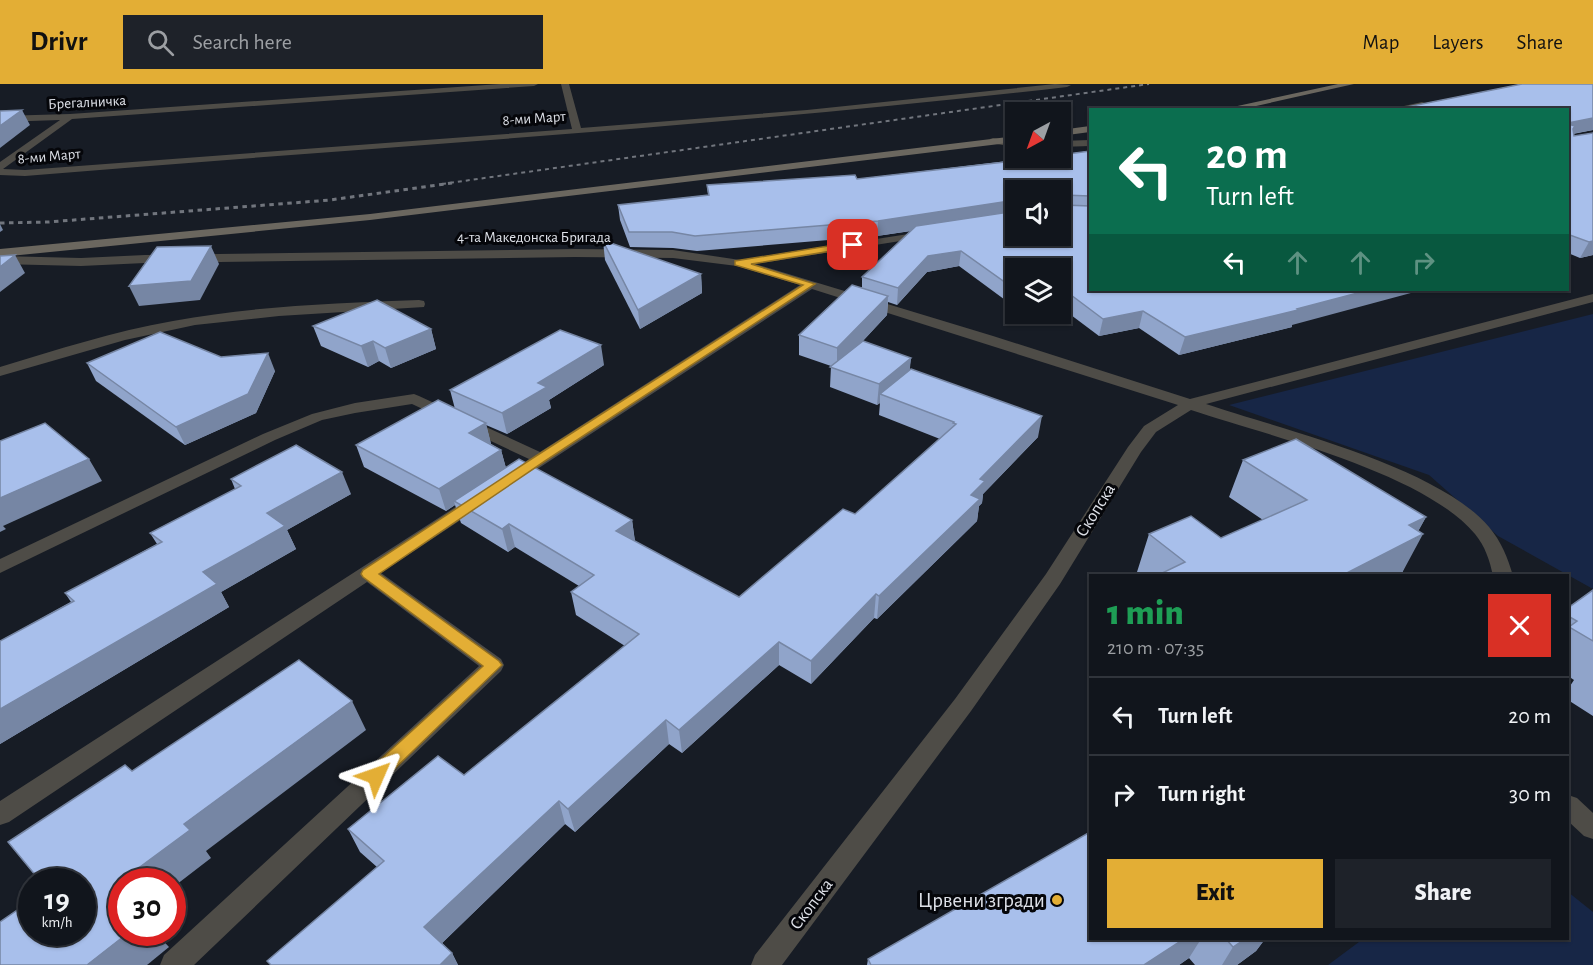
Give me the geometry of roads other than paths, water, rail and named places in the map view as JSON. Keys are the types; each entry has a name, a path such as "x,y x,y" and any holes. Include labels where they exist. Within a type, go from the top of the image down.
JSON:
{"street":[{"name":"Брегалничка","path":"0,119 70,117 534,84"},
{"path":"565,84 577,130"},
{"name":"8-ми Март","path":"0,172 25,174 933,101 1067,85 1065,84"},
{"path":"1233,108 1350,84"},
{"path":"1403,108 1436,103"},
{"name":"8-ми Март","path":"0,167 70,117"},
{"path":"1071,132 1089,129"},
{"path":"0,253 370,217 1005,140"},
{"path":"993,141 1005,143"},
{"path":"1071,144 1089,143"},
{"path":"738,263 946,231"},
{"name":"4-та Македонска Бригада","path":"0,260 81,262 157,258 574,253 673,254 738,263 1190,404 1379,468 1417,486 1470,519 1487,537 1499,555 1503,574"},
{"path":"0,814 811,284"},
{"name":"Скопска","path":"765,965 963,705 1053,579 1116,476 1150,429 1190,404 1593,298"},
{"path":"0,372 134,334 194,321 323,308 418,304"},
{"path":"0,567 269,437 317,417 355,408 414,399 541,459"},
{"path":"174,965 494,665 369,574"},
{"path":"1569,807 1593,828"}],"railway":[{"path":"442,184 1149,84"},
{"path":"0,223 48,222 330,200 452,183"}],"place":[{"name":"Црвени згради","path":"1057,900"}]}
